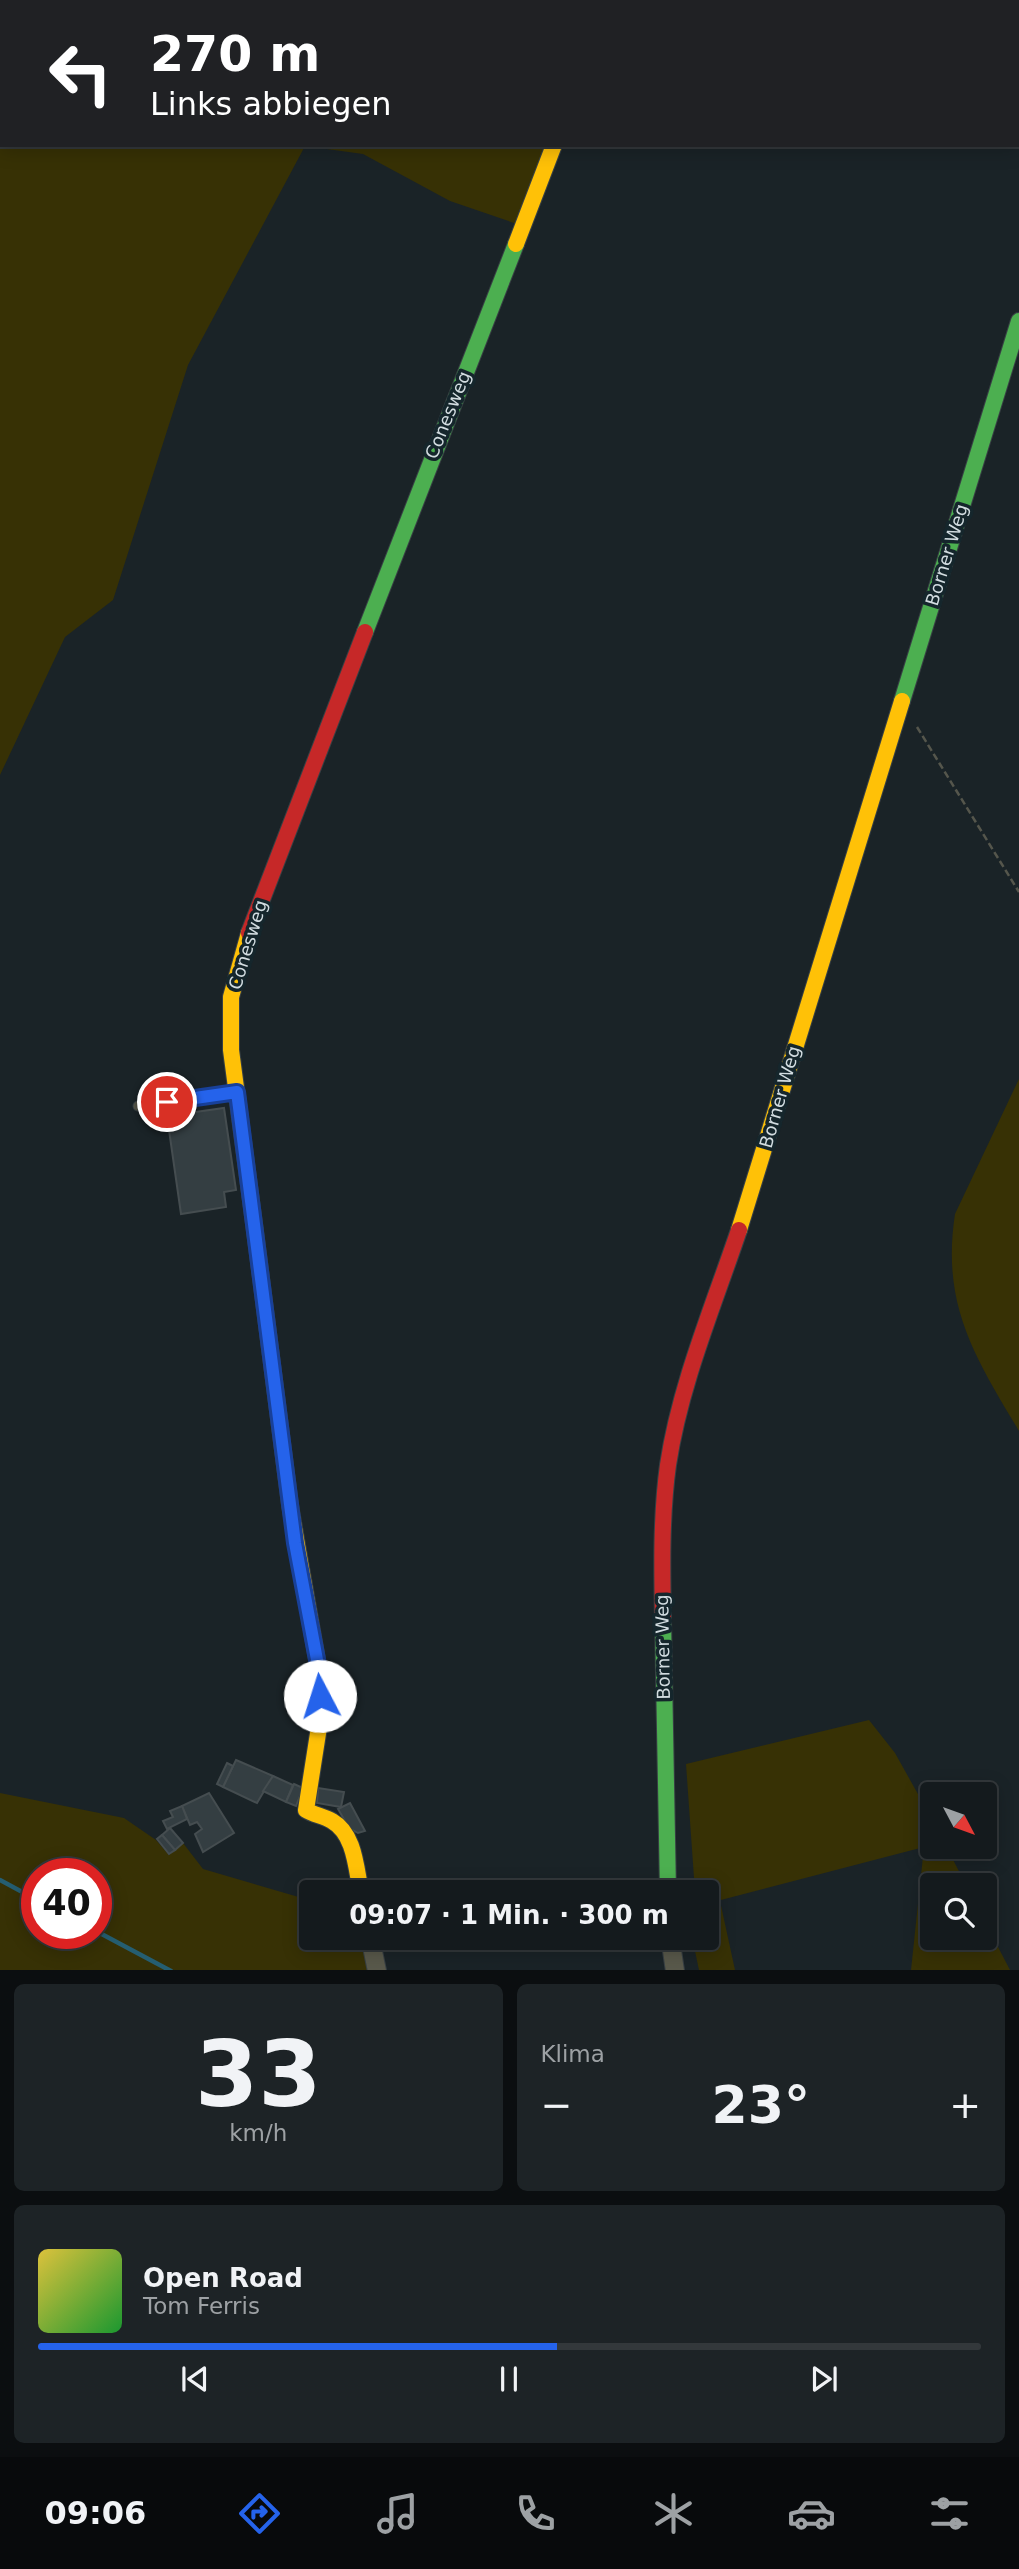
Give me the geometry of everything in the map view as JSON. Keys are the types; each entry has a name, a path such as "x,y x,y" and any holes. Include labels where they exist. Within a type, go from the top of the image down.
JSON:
{"street":[{"name":"Conesweg","path":"358,1880 353,1854 340,1828 333,1821 306,1810 320,1727 318,1665 295,1543 229,1017 236,971 247,937 553,147"},
{"name":"Borner Weg","path":"668,1880 662,1559 666,1488 680,1406 756,1178 1019,321"},
{"path":"373,1950 377,1970"},
{"path":"672,1950 675,1970"}],"lane":[{"path":"138,1106 237,1092"}],"path":[{"path":"916,727 1019,892"}],"shaded area":[{"path":"0,147 304,147 188,365 113,600 65,637 0,775"},
{"path":"312,147 546,147 517,224 450,201 363,154"},
{"path":"1019,1079 1019,1431 988,1379 965,1329 957,1303 952,1246 955,1214"},
{"path":"869,1720 895,1753 920,1798 920,1848 719,1900 719,1880 694,1880 686,1764"},
{"path":"0,1793 124,1818 156,1840 169,1855 183,1843 203,1869 299,1897 299,1950 377,1950 381,1970 0,1970"},
{"path":"923,1859 953,1859 960,1873 921,1873"},
{"path":"920,1885 920,1950 997,1950 997,1945 1010,1970 911,1970"},
{"path":"720,1901 735,1970 699,1970 695,1950 719,1950"}],"building":[{"path":"224,1108 236,1190 224,1192 226,1207 181,1214 167,1116"},
{"path":"236,1760 273,1776 257,1803 223,1787"},
{"path":"227,1763 233,1766 223,1787 217,1784"},
{"path":"273,1776 293,1785 286,1802 263,1791"},
{"path":"294,1784 303,1788 296,1806 286,1802"},
{"path":"318,1788 344,1792 341,1807 317,1803"},
{"path":"209,1793 234,1833 203,1852 195,1834 202,1829 197,1822 190,1825 182,1806"},
{"path":"350,1803 365,1831 358,1833 349,1828 338,1809"},
{"path":"182,1806 187,1819 167,1829 163,1821 173,1817 170,1811"},
{"path":"170,1828 183,1843 175,1850 162,1835"},
{"path":"162,1835 175,1850 169,1854 157,1839"}],"waterway":[{"path":"0,1880 21,1891"},
{"path":"112,1940 169,1970"}],"traffic: fast":[{"path":"365,632 516,244"},
{"path":"902,701 1019,321"},
{"path":"663,1620 668,1880"}],"traffic: slow":[{"path":"516,244 553,147"},
{"path":"739,1230 902,701"},
{"path":"249,933 231,997 231,1050 255,1231"},
{"path":"290,1505 318,1665 319,1727 306,1810 332,1821 346,1834 359,1880"}],"traffic: jam":[{"path":"249,933 365,632"},
{"path":"663,1620 664,1504 673,1435 698,1346 739,1230"},
{"path":"255,1231 290,1505"}],"route":[{"path":"167,1102 237,1092 295,1543 318,1665 320,1696"}]}
